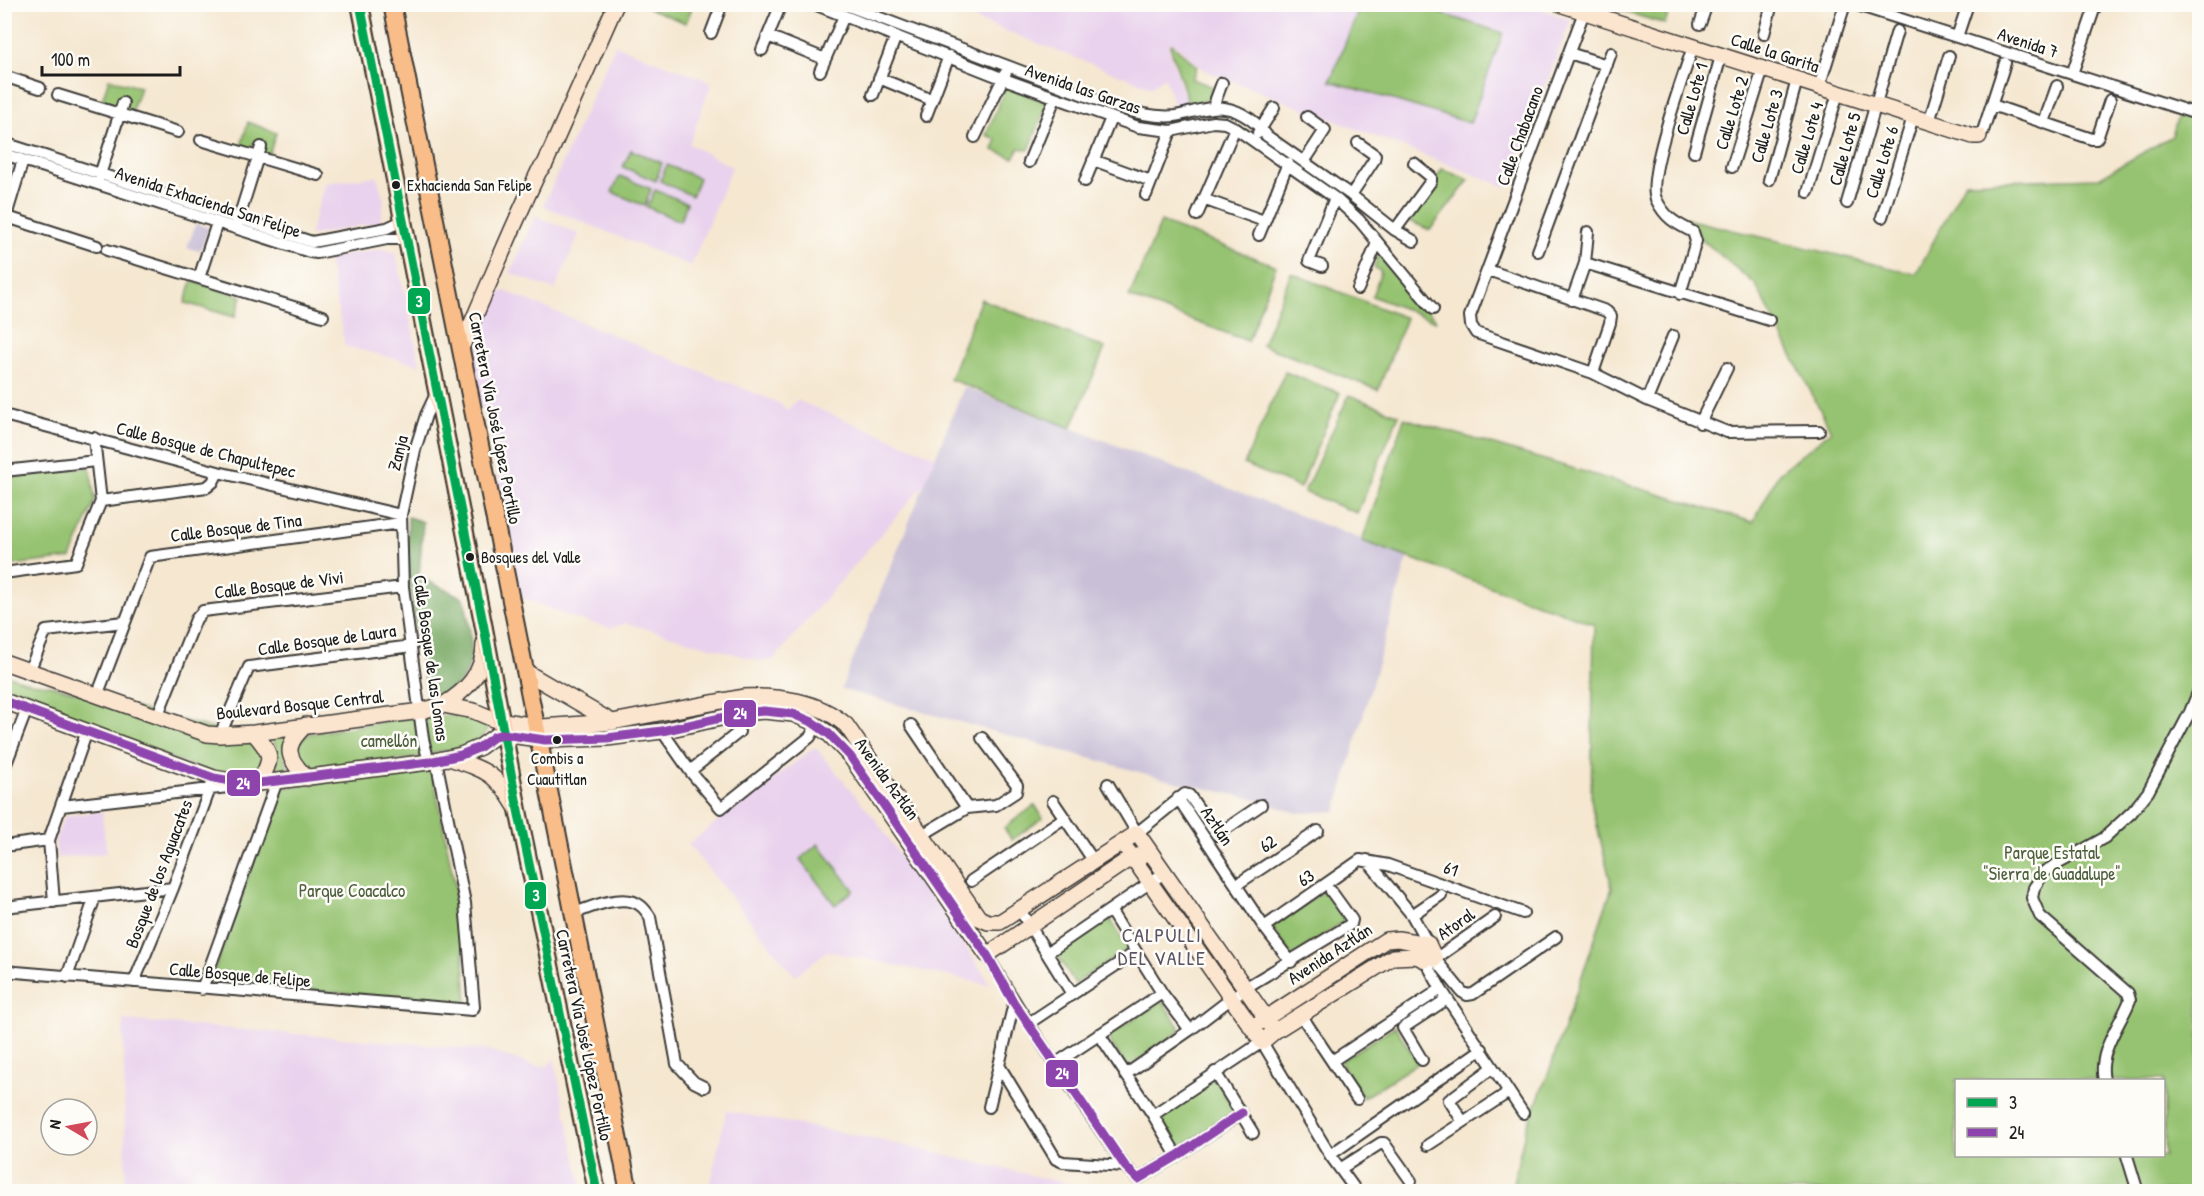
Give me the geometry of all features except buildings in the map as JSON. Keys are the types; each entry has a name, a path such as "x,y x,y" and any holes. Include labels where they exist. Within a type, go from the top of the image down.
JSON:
{"main road":[{"name":"Carretera Vía José López Portillo","path":"360,4 484,628 500,730 597,1191"},
{"path":"387,4 400,46"},
{"name":"Carretera Vía José López Portillo","path":"392,4 629,1191"}],"street":[{"path":"461,348 501,258 513,246 544,175 545,164 616,4"},
{"path":"711,33 722,4"},
{"path":"762,50 781,4"},
{"name":"Avenida las Garzas","path":"814,4 844,16 877,23 1008,66 1142,115 1174,116 1213,107 1240,112 1261,128 1267,136 1351,195 1368,210"},
{"name":"Avenida las Garzas","path":"843,4 896,36 1004,79 1138,127 1171,131 1213,122 1225,123 1288,163 1335,198 1359,220"},
{"name":"Calle la Garita","path":"1560,4 1590,11 1721,56 1979,136"},
{"path":"1700,24 1707,4"},
{"path":"1764,34 1772,4"},
{"path":"1819,87 1845,4"},
{"name":"Avenida 7","path":"1854,4 2195,114"},
{"path":"1957,38 1968,4"},
{"path":"2072,74 2096,4"},
{"name":"Calle Chabacano","path":"1590,11 1569,53 1470,316 1471,325 1476,333 1593,373"},
{"path":"820,71 844,16"},
{"name":"Calle Lote 5","path":"1846,203 1898,31"},
{"path":"768,36 825,59"},
{"path":"873,94 896,36"},
{"path":"1680,294 1696,241 1693,232 1668,219 1654,197 1656,166 1693,47"},
{"path":"1569,53 1607,65"},
{"path":"1538,251 1611,53"},
{"path":"926,116 950,56"},
{"name":"Calle Lote 1","path":"1694,152 1721,56"},
{"path":"1929,122 1949,56"},
{"path":"1979,136 1983,131 2005,63"},
{"path":"975,137 1004,79 1008,66"},
{"name":"Calle Lote 2","path":"1732,168 1763,69"},
{"path":"4,76 40,88"},
{"path":"879,78 932,100"},
{"name":"Calle Lote 3","path":"1769,180 1797,80"},
{"path":"1213,107 1222,83"},
{"path":"2044,122 2056,86"},
{"name":"Calle Lote 4","path":"1808,192 1838,93"},
{"path":"58,95 122,108 178,132"},
{"path":"1029,162 1055,98"},
{"path":"1992,105 2096,139 2110,99"},
{"path":"99,179 122,108"},
{"path":"1253,141 1274,108"},
{"path":"1304,162 1325,130 1307,117"},
{"name":"Calle Lote 6","path":"1882,217 1913,117"},
{"path":"1085,181 1111,118"},
{"path":"1197,215 1235,128"},
{"path":"1146,195 1171,131"},
{"path":"201,140 259,152 318,175"},
{"name":"Avenida Exhacienda San Felipe","path":"4,143 217,223 237,223 303,250 317,253 387,239 406,239"},
{"path":"1351,195 1375,155 1358,143"},
{"path":"237,223 259,152"},
{"name":"Avenida Exhacienda San Felipe","path":"4,154 99,179 237,223 306,240 319,242 387,228 402,221"},
{"path":"23,160 5,216 323,316"},
{"path":"1094,160 1151,181"},
{"path":"1259,235 1288,163"},
{"path":"1395,230 1431,181 1429,173 1414,163"},
{"path":"1322,266 1309,261 1335,198"},
{"path":"1203,199 1264,221"},
{"path":"1414,241 1368,210 1359,220 1433,309"},
{"path":"199,278 217,223"},
{"path":"1572,300 1585,263 1588,232"},
{"path":"1358,289 1377,243"},
{"path":"1585,263 1769,320"},
{"path":"1488,270 1606,311 1611,316 1593,373 1647,400 1727,432 1819,431"},
{"path":"1647,400 1673,336"},
{"path":"1700,423 1727,368"},
{"name":"Zanja","path":"401,519 415,450 426,415 436,394"},
{"name":"Calle Bosque de Chapultepec","path":"4,415 401,519"},
{"path":"4,573 76,563 101,501 94,438"},
{"path":"4,471 96,461"},
{"path":"101,501 207,487 213,482 218,472"},
{"name":"Calle Bosque de las Lomas","path":"401,519 403,587 423,739 438,760 465,903 474,1007 472,1010"},
{"name":"Calle Bosque de Tina","path":"97,696 150,557 401,519"},
{"name":"Calle Bosque de Vivi","path":"157,717 196,619 203,611 403,587"},
{"path":"30,671 46,631 124,622"},
{"path":"443,705 462,692 480,669 484,658 484,628"},
{"name":"Calle Bosque de Laura","path":"220,735 249,668 412,646"},
{"name":"Boulevard Bosque Central","path":"4,662 207,734 254,733 421,711 443,705 474,711 493,719 500,730 537,733"},
{"path":"526,672 614,730"},
{"path":"2104,1079 2102,1066 2105,1054 2130,1000 2128,993 2040,916 2032,898 2034,888 2045,871 2104,838 2132,812 2148,792 2190,712 2199,688"},
{"name":"Avenida Aztlán","path":"614,730 743,697 764,696 795,700 834,714 846,725 922,835 987,955"},
{"path":"4,701 87,731 212,784"},
{"path":"4,769 27,709"},
{"name":"Avenida Aztlán","path":"537,733 662,731 743,713 764,711 793,714 817,725 850,756 962,907 988,922 999,922 1020,910 1137,832"},
{"path":"306,725 295,735 291,745 291,754 292,763 307,778"},
{"path":"662,731 690,771 721,808 810,737 817,725"},
{"path":"911,725 967,808"},
{"path":"62,806 212,784 277,782 438,760 461,755 480,747 500,730"},
{"path":"54,902 49,840 87,731"},
{"path":"690,771 739,732"},
{"path":"253,783 269,765 270,757 268,749 254,733"},
{"path":"922,835 967,808 996,805 1016,792 1017,788 982,738"},
{"path":"438,760 482,769 504,786 518,810"},
{"path":"202,988 277,782"},
{"name":"Bosque de los Aguacates","path":"134,981 173,888 212,784"},
{"path":"1108,784 1164,873 1270,1025"},
{"path":"1178,798 1185,794 1189,795 1217,835 1262,805"},
{"name":"Aztlán","path":"1137,832 1178,798 1264,927 1291,962"},
{"path":"1053,801 1093,860"},
{"path":"971,881 1064,818"},
{"name":"62","path":"1236,885 1318,831"},
{"path":"4,846 49,840"},
{"path":"1122,841 1262,1042 1330,1155 1357,1191"},
{"path":"1151,853 1132,857 987,955 1014,1003 1055,1064 1125,1167 1138,1179 1242,1113"},
{"name":"63","path":"1264,927 1360,860 1367,860"},
{"name":"61","path":"1367,860 1388,865 1523,913"},
{"name":"Atoral","path":"1367,860 1412,915 1428,944"},
{"path":"1047,953 1164,873"},
{"path":"4,907 173,888"},
{"path":"1125,1075 1245,988 1352,923 1331,891"},
{"name":"Atoral","path":"1412,915 1442,895"},
{"path":"67,977 96,897"},
{"path":"573,914 602,903 628,900 641,905 650,917 677,1064 694,1082 705,1087"},
{"path":"1020,910 1072,994"},
{"path":"1110,910 1162,993 1190,1030"},
{"name":"Atoral","path":"1430,959 1495,917"},
{"path":"1430,959 1462,992 1467,995 1473,994 1556,937"},
{"name":"Avenida Aztlán","path":"1262,1042 1270,1025 1386,940 1398,939 1428,944"},
{"path":"1428,944 1430,959 1444,994 1522,1113"},
{"path":"1029,1023 1137,952"},
{"name":"Avenida Aztlán","path":"1252,1028 1301,1015 1393,957 1416,956 1430,959"},
{"name":"Calle Bosque de Felipe","path":"4,971 472,1010"},
{"path":"1055,1064 1162,993"},
{"path":"1422,1060 1403,1028 1444,994"},
{"path":"1332,1061 1444,994"},
{"path":"989,1107 1014,1003"},
{"path":"1301,1015 1357,1100"},
{"path":"1099,1034 1153,1115 1177,1156"},
{"path":"1153,1115 1262,1042"},
{"path":"1330,1155 1482,1049"},
{"path":"1000,1067 1056,1159 1063,1162 1125,1167"},
{"path":"1463,1122 1449,1100 1492,1068"},
{"path":"1215,1072 1253,1133"},
{"path":"1428,1145 1509,1092"},
{"path":"1340,1169 1384,1143 1411,1181"},
{"path":"2128,1157 2138,1191"}],"shaded area":[{"path":"1527,4 1571,20 1506,187 1204,70 1173,42 1168,46 1187,105 1175,109 1165,77 1151,87 938,5"},
{"path":"615,45 712,82 689,144 732,167 691,266 543,206"},
{"path":"5,160 17,165 8,188 5,187"},
{"path":"377,176 384,201 380,222 309,236 325,183"},
{"path":"535,216 579,234 555,290 510,273"},
{"path":"196,223 209,228 200,251 187,248"},
{"path":"382,249 396,253 420,365 345,346 328,258"},
{"path":"505,291 779,403 788,410 796,400 937,457 927,481 773,660 759,661 626,623 611,628 573,618 519,596 505,534 507,525 485,412 476,401 472,365 496,295"},
{"path":"964,387 1408,557 1336,811 1297,813 1254,799 1168,780 841,689"},
{"path":"815,747 876,820 918,882 921,880 991,985 827,951 795,976 688,844"},
{"path":"104,811 102,815 107,853 57,858 55,840 65,816"},
{"path":"123,1020 488,1050 537,1067 548,1066 554,1059 583,1191 126,1191"},
{"path":"726,1111 880,1140 1098,1191 709,1191"}],"green space":[{"path":"649,4 693,5 686,23 648,8"},
{"path":"1361,4 1414,5 1503,33 1470,123 1330,81"},
{"path":"1603,5 1671,5 1665,24"},
{"path":"1172,44 1197,66 1192,79 1213,87 1208,100 1189,105 1170,46"},
{"path":"109,79 140,87 132,111 101,103"},
{"path":"1006,87 1048,102 1029,150 1019,148 1014,158 993,150 997,139 986,135"},
{"name":"Parque Estatal \"Sierra de Guadalupe\"","path":"2199,101 2199,1191 1511,1191 1525,1132 1551,1066 1612,888 1591,800 1594,624 1362,541 1404,418 1753,522 1779,473 1831,431 1756,285 1674,216 1916,274 1965,182 2099,178 2172,136 2180,108"},
{"path":"248,122 276,133 269,155 263,152 263,144 254,142 251,149 241,146"},
{"path":"631,150 662,163 656,181 623,167"},
{"path":"667,165 699,178 692,196 660,181"},
{"path":"1442,169 1469,180 1430,230 1409,221"},
{"path":"620,176 651,189 645,206 612,192"},
{"path":"655,190 687,203 680,221 647,207"},
{"path":"1161,222 1276,266 1248,341 1129,297"},
{"path":"1379,253 1435,321 1372,296 1381,272 1374,267"},
{"path":"1291,273 1406,318 1378,390 1262,345"},
{"path":"192,281 242,296 235,317 185,303"},
{"path":"981,299 1105,348 1071,428 950,379"},
{"path":"1285,372 1340,393 1300,488 1244,464"},
{"path":"1349,395 1399,415 1357,513 1304,492"},
{"path":"90,467 95,501 71,558 5,566 5,478"},
{"path":"408,517 423,522 419,577 464,598 470,629 470,660 466,673 458,684 446,692 427,697 409,586"},
{"path":"4,674 31,683 49,685 249,738 257,741 264,767 250,780 215,774 5,698"},
{"path":"448,715 468,717 485,724 487,731 483,737 470,745 430,753 424,718"},
{"name":"camellón","path":"417,716 422,757 311,772 297,762 297,743 309,734"},
{"path":"288,736 284,757 290,773 273,775 277,756 276,747 271,738"},
{"name":"Parque Coacalco","path":"432,769 461,917 467,1003 210,982 280,788"},
{"path":"1035,805 1043,818 1012,840 1004,828"},
{"path":"818,844 854,890 835,905 800,859"},
{"path":"1325,890 1346,920 1292,956 1272,927"},
{"path":"1109,917 1128,949 1075,984 1056,953"},
{"path":"1162,1000 1181,1030 1127,1068 1107,1037"},
{"path":"1395,1026 1418,1063 1363,1098 1340,1061"},
{"path":"1215,1077 1235,1111 1179,1148 1160,1117"}],"transit line":[{"name":"3","path":"360,4 518,810 597,1192"},
{"name":"24","path":"4,701 214,778 249,784 429,762 461,755 503,734 545,740 607,738 662,731 743,713 764,711 793,714 812,722 829,734 850,756 987,955 1014,1003 1125,1166 1138,1179 1242,1113"}],"place":[{"name":"Exhacienda San Felipe","path":"396,185"},
{"name":"Bosques del Valle","path":"470,557"},
{"name":"Combis a Cuautitlan","path":"557,740"}],"district":[{"name":"CALPULLI DEL VALLE","path":"1162,946"}]}
